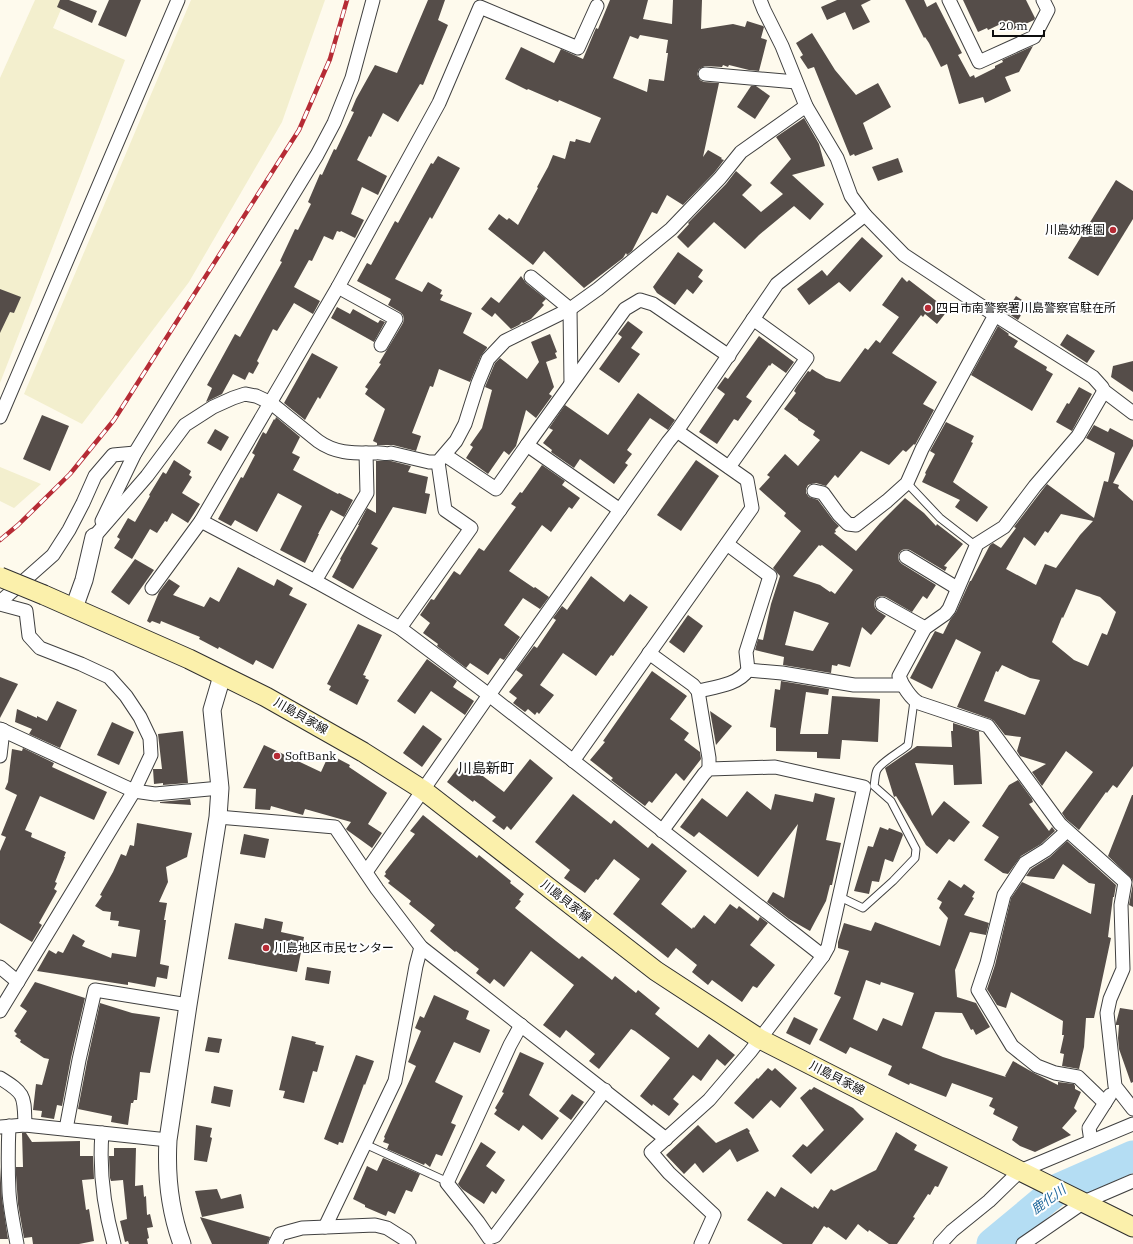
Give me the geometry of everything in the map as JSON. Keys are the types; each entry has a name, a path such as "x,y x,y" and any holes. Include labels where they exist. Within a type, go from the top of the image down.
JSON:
{"main road":[{"name":"川島貝家線","path":"0,577 189,659 266,697 363,752 423,790 656,971 760,1039 1133,1227"}],"street":[{"path":"74,608 84,580 94,537 135,453 317,155 334,123 352,78 373,0"},
{"path":"760,0 782,46 806,106 837,158 851,196 865,215 904,255 1093,377 1104,391 1133,413"},
{"path":"949,0 979,62 1034,37 1048,10 1044,0"},
{"path":"0,417 175,1"},
{"path":"152,588 201,521 338,287 438,103 480,7 578,48 597,6"},
{"path":"705,74 796,82"},
{"path":"94,537 147,476 185,425 213,407 245,394 256,396 271,403 325,447 345,453 391,453 429,462 442,458 456,441 465,424 482,371 494,352 505,341 570,309 598,289 671,230 720,178 741,152 806,106"},
{"path":"366,872 489,695 668,442 677,432 777,284 865,215"},
{"path":"531,276 570,309 571,384"},
{"path":"338,287 396,319 381,345"},
{"path":"442,458 496,489 625,308 640,300 654,304 729,356"},
{"path":"814,491 823,493 839,515 848,524 856,525 907,484 922,449 995,315"},
{"path":"729,467 807,358 753,319"},
{"path":"1104,391 1078,436 1050,468 1004,527 977,544 949,609 945,614 925,628 899,676 902,684 914,701 988,726 1060,824 1125,882 1121,905 1123,969 1110,999 1107,1013 1115,1086 1133,1110"},
{"path":"573,761 752,508 747,480 677,432"},
{"path":"527,445 620,510"},
{"path":"0,603 53,554 69,530 95,476 113,455 135,453"},
{"path":"315,581 367,493 366,453"},
{"path":"400,628 471,528 445,510 442,458"},
{"path":"201,521 400,628 489,695 823,956"},
{"path":"698,691 730,683 744,676 748,670 746,652 770,576 726,544"},
{"path":"906,558 957,588"},
{"path":"0,603 26,611 28,636 40,648 81,664 109,678 126,696 140,717 150,738 151,755 134,791 0,1011"},
{"path":"882,604 925,628"},
{"path":"649,653 693,685 698,691 709,769"},
{"path":"748,670 782,673 854,685 902,684"},
{"path":"182,1244 172,1209 167,1162 168,1140 218,817 220,788 212,710 222,676"},
{"path":"0,756 2,729 134,791 155,794 220,788"},
{"path":"662,831 709,769 775,767 869,787 828,947 823,956 760,1039 709,1100 651,1152 669,1173 714,1215 701,1244"},
{"path":"218,817 335,827 377,889 421,947 666,1139"},
{"path":"1068,831 1046,850 1025,863 1004,896 987,963 978,990 1012,1046 1037,1066 1055,1073 1078,1077 1105,1102"},
{"path":"325,1226 395,1081 416,966 421,947"},
{"path":"0,967 18,982"},
{"path":"66,1129 79,1060 96,990 188,1005"},
{"path":"521,1025 510,1045 448,1182 489,1238 495,1236 604,1090"},
{"path":"0,1078 18,1090 23,1097 25,1125"},
{"path":"1091,1141 1089,1128 1115,1086"},
{"path":"940,1244 952,1230 989,1201 1020,1171 1133,1124"},
{"path":"17,1244 9,1192 8,1163 4,1127 25,1125 50,1129 66,1129 168,1140"},
{"path":"102,1133 100,1152 103,1184 109,1225 114,1244"},
{"path":"1023,1244 1084,1202 1133,1180"},
{"path":"275,1244 280,1234 291,1230 325,1226 375,1225 387,1228 406,1240 409,1244"}],"lane":[{"path":"907,484 940,518 976,546"},
{"path":"840,897 863,908 893,881 915,858 916,849 891,801 869,787 877,770 882,764 908,745 914,701"},
{"path":"365,1144 448,1182"}],"shaded area":[{"path":"35,0 65,0 53,28 125,60 0,383 0,78"},
{"path":"191,0 325,0 282,122 189,282 82,424 24,394"},
{"path":"0,467 41,484 14,508 0,501"}],"building":[{"path":"60,0 69,0 97,11 92,23 57,7"},
{"path":"109,0 141,0 126,37 98,25"},
{"path":"428,0 445,0 438,20 448,25 423,85 420,84 398,122 383,113 357,160 387,176 378,195 362,187 351,214 364,220 355,238 341,231 337,231 333,240 324,236 312,261 309,260 294,287 320,301 313,314 294,303 277,331 273,329 257,361 259,363 253,374 249,372 245,380 233,374 222,394 206,402 212,388 207,385 235,334 240,337 282,262 280,261 295,229 298,230 311,204 308,202 320,174 322,175 334,149 336,150 354,112 351,111 356,99 375,65 397,73"},
{"path":"610,0 648,0 643,19 672,24 673,0 702,0 701,29 733,24 745,27 747,21 763,26 761,38 767,40 759,71 729,65 728,67 723,65 722,67 705,66 699,69 697,74 700,80 704,82 719,83 703,157 708,150 724,160 714,173 683,205 667,195 657,214 652,212 632,251 627,255 626,253 623,258 584,288 544,251 533,265 488,229 499,214 507,220 509,218 518,225 538,188 537,187 553,155 565,159 570,141 575,142 576,139 590,143 601,118 559,100 558,102 528,89 527,90 505,79 521,47 554,63 561,49 583,59 596,28 598,29","holes":["640,35 668,40 666,53 668,53 664,81 649,79 647,92 613,78 630,36 638,39"]},
{"path":"837,0 871,0 861,5 870,22 853,30 845,12 827,20 821,7"},
{"path":"905,0 924,0 927,7 936,2 962,53 958,55 970,77 974,75 975,78 995,68 995,66 1003,62 1002,60 1033,46 1019,72 1005,77 1011,91 985,103 983,97 959,104 947,64 941,67 929,43 925,37 924,38"},
{"path":"963,0 1026,0 1035,18 1034,20 1013,30 1009,20 988,30 987,28 978,32"},
{"path":"812,33 835,70 856,95 878,83 891,107 863,123 873,149 855,156 854,154 850,156 814,67 808,69 800,57 803,55 796,43"},
{"path":"751,86 756,86 770,96 755,119 737,107"},
{"path":"804,118 819,144 825,166 792,175 824,204 810,220 794,206 759,235 745,249 714,222 688,248 677,237 689,224 688,223 726,184 736,171 752,185 742,195 761,212 783,194 770,183 791,159 776,137"},
{"path":"438,156 460,168 432,219 430,217 395,279 422,292 428,282 442,290 440,294 443,295 440,300 472,313 463,333 487,348 481,356 470,382 439,369 433,387 430,386 412,433 421,436 416,451 393,445 377,445 377,443 373,441 385,409 365,394 368,389 365,387 381,364 379,363 404,319 400,312 388,305 391,299 357,281 367,263 371,265 395,221 398,223 431,163 433,164"},
{"path":"898,158 903,172 878,181 872,167"},
{"path":"1116,180 1133,191 1133,219 1098,276 1068,258"},
{"path":"862,237 883,256 850,292 839,282 809,305 797,289 822,270 827,276"},
{"path":"678,252 703,270 698,277 703,281 693,294 687,289 675,305 657,293 653,287"},
{"path":"521,276 526,283 546,299 542,303 544,305 531,319 523,323 522,322 511,329 495,313 492,317 481,309 491,297 499,303"},
{"path":"902,277 907,282 909,280 948,310 937,324 925,314 923,317 921,315 892,353 937,382 923,404 934,410 915,445 914,444 906,452 903,450 889,465 861,451 838,478 835,475 826,486 816,483 808,485 806,493 809,497 818,500 839,526 834,533 856,551 880,523 905,498 924,513 936,526 937,524 963,544 944,566 947,567 945,571 910,550 902,550 899,553 899,561 902,564 936,585 927,599 923,596 912,612 886,597 878,597 875,600 875,608 886,616 871,635 862,627 850,667 838,664 837,666 832,665 831,673 783,665 784,657 755,650 758,639 763,640 771,604 780,576 773,568 801,531 784,516 786,513 759,489 770,477 767,475 785,454 798,466 820,440 813,435 815,431 784,409 796,393 794,391 797,386 808,371 810,372 812,369 826,378 840,382 865,348 868,350 876,340 880,343 899,317 882,305","holes":["819,545 822,545 853,570 835,594 820,585 793,576","794,611 829,623 813,651 785,645"]},
{"path":"0,289 21,297 14,313 10,312 0,333"},
{"path":"1016,296 1028,304 1018,320 1006,312"},
{"path":"337,307 350,314 353,309 378,323 380,320 385,322 374,342 331,318"},
{"path":"628,321 643,332 631,348 640,354 619,383 599,369 622,337 618,334"},
{"path":"998,326 1018,341 1014,347 1047,367 1046,370 1053,374 1032,411 971,375"},
{"path":"550,334 557,352 555,353 557,358 546,362 554,387 549,394 552,396 536,418 526,410 516,446 509,455 504,451 488,474 466,458 473,447 470,445 482,428 492,390 485,387 495,363 500,358 527,379 539,362 531,342"},
{"path":"1067,334 1095,351 1087,363 1060,345"},
{"path":"759,336 794,362 786,373 772,363 770,366 769,365 746,397 752,401 738,421 734,419 717,444 699,432 725,394 717,388 725,377 728,379"},
{"path":"312,353 338,367 320,399 318,397 305,420 284,403"},
{"path":"1133,361 1133,392 1111,377 1113,366"},
{"path":"1079,387 1092,394 1072,431 1056,422 1067,403 1069,404"},
{"path":"638,393 675,420 668,430 650,418 627,450 632,454 625,463 628,465 614,484 580,459 574,468 551,452 552,450 543,443 553,430 549,428 565,405 608,435"},
{"path":"42,415 69,426 50,471 23,459"},
{"path":"276,417 300,437 292,453 300,457 293,470 338,494 339,493 353,500 344,517 331,510 305,563 280,550 302,506 278,493 257,532 235,520 231,526 218,519 255,455 252,453 263,432 266,434"},
{"path":"946,422 974,436 971,442 973,443 953,482 988,507 977,522 955,507 960,500 922,482 935,454 930,451"},
{"path":"1094,425 1108,432 1110,428 1133,440 1133,446 1113,483 1119,485 1118,488 1133,501 1133,766 1117,788 1113,785 1107,793 1106,792 1079,830 1066,819 1062,813 1093,772 1066,751 1042,786 1032,772 1046,764 1020,756 1017,751 1021,737 1005,735 991,719 957,707 981,652 956,639 932,689 910,678 935,631 943,634 956,612 970,581 990,545 993,543 1001,548 1016,528 1014,527 1047,484 1094,518 1104,481 1108,482 1115,453 1086,438","holes":["1061,514 1093,521 1080,535 1056,568 1045,564 1036,585 1006,569 1024,537 1035,546 1045,531 1048,533","1076,589 1100,597 1116,612 1107,635 1102,633 1088,666 1074,660 1052,642 1062,617 1063,618","1002,665 1030,678 1040,680 1025,715 984,701 996,671 998,672"]},
{"path":"215,429 229,437 221,451 207,443"},
{"path":"174,460 191,471 189,475 192,477 182,493 200,504 188,523 172,513 167,522 165,521 157,533 150,529 132,559 114,548 120,539 117,537 128,518 135,522 163,472 166,474"},
{"path":"696,460 719,476 681,531 657,515"},
{"path":"376,461 391,461 411,466 408,472 428,477 425,493 430,494 426,514 393,507 371,544 378,548 353,589 332,577 367,508 376,513"},
{"path":"542,465 565,481 562,485 580,498 572,509 569,507 551,532 542,525 509,571 549,597 540,609 523,598 504,625 520,637 504,660 500,658 488,675 470,663 466,668 437,646 438,644 423,633 430,623 420,615 431,599 434,600 454,571 460,575 479,548 484,551 516,507 511,504 520,492 522,493"},
{"path":"135,559 154,570 129,605 111,592"},
{"path":"238,567 274,586 277,579 293,588 289,595 307,604 273,669 256,660 253,665 219,647 218,649 199,639 200,637 161,621 160,624 152,621 150,623 147,621 159,592 169,579 180,586 173,595 204,607 210,597 219,602"},
{"path":"591,576 624,602 630,594 648,607 613,656 611,655 596,676 563,653 540,685 554,695 539,714 537,712 535,715 528,709 525,712 513,703 517,698 509,692 523,675 516,670 534,646 537,648 556,620 553,618 562,606 567,610"},
{"path":"688,615 703,626 684,653 669,642"},
{"path":"358,624 382,635 363,675 369,680 357,705 329,690 331,686 327,684"},
{"path":"427,659 457,681 453,687 474,701 465,715 431,691 415,714 397,701"},
{"path":"652,671 687,696 670,719 689,733 684,740 700,752 701,759 684,781 676,773 652,803 649,801 645,806 611,780 613,778 590,760 605,742 603,741"},
{"path":"0,677 18,684 0,718"},
{"path":"781,681 829,689 828,695 806,692 800,734 828,734 832,696 880,699 878,742 842,740 840,759 817,758 817,752 776,751 776,728 770,727 775,689 780,690"},
{"path":"57,701 77,710 60,748 29,734 32,729 15,722 17,709 47,721"},
{"path":"710,711 732,726 716,745"},
{"path":"112,722 134,732 119,765 97,755"},
{"path":"953,723 981,732 979,732 982,784 954,785 953,765 915,763 932,816 944,801 970,822 954,842 949,839 937,854 926,845 896,796 894,797 885,768 917,746 952,747 951,731 953,731"},
{"path":"423,725 442,739 422,767 403,753"},
{"path":"183,731 188,783 163,785 163,783 154,784 153,769 162,769 158,734"},
{"path":"264,745 321,772 326,761 328,762 331,755 350,765 349,767 386,792 387,793 368,824 382,833 372,848 346,829 351,822 305,809 303,815 271,806 270,810 255,809 256,789 243,788"},
{"path":"23,748 54,763 52,767 107,792 94,820 40,796 25,830 32,833 31,837 66,852 55,882 57,883 54,889 57,891 39,923 42,925 32,942 0,923 0,851 6,837 1,835 17,795 5,789 8,782 12,749 22,751"},
{"path":"530,759 553,778 511,830 507,826 504,830 492,821 496,817 447,782 463,761 504,792"},
{"path":"1018,780 1032,799 1033,802 1029,804 1049,831 1052,827 1055,831 1041,844 1021,856 1008,874 1003,873 984,860 999,837 982,826 1009,785"},
{"path":"747,791 771,810 775,794 813,802 815,793 835,798 826,840 841,843 832,885 830,885 826,901 810,931 789,919 767,902 773,892 784,898 798,824 758,877 699,832 694,837 680,827 702,798 727,817"},
{"path":"573,794 611,824 614,820 648,848 652,843 687,871 661,904 692,929 704,915 715,924 730,904 737,909 739,906 758,921 760,917 768,923 750,945 775,965 757,988 753,986 742,1002 712,980 708,985 692,972 697,965 676,948 668,958 613,914 640,879 614,859 598,880 596,879 585,893 564,878 570,870 535,842"},
{"path":"1132,795 1133,883 1132,879 1108,856"},
{"path":"190,799 191,805 160,803 160,802"},
{"path":"423,815 477,858 479,855 511,881 510,883 524,894 519,900 521,901 515,908 579,959 582,956 612,980 615,976 636,993 638,990 660,1008 655,1014 698,1048 709,1034 735,1055 725,1066 717,1059 701,1081 693,1075 673,1099 679,1104 669,1116 653,1104 652,1106 640,1096 670,1058 635,1031 631,1029 599,1069 589,1061 595,1054 566,1030 560,1038 543,1025 574,985 531,951 504,987 494,979 490,984 476,973 479,969 456,951 455,952 430,931 435,925 409,904 411,901 388,883 390,881 384,876 386,874 385,872 415,834 410,831"},
{"path":"137,823 192,833 187,857 166,867 168,882 159,902 167,903 160,964 169,966 167,979 157,977 155,987 128,982 128,985 37,971 49,950 56,954 58,951 63,953 73,934 85,941 82,946 111,958 112,953 136,957 140,930 118,926 119,921 110,920 111,912 103,911 95,906 102,896 100,895 121,854 126,856 130,845 134,846"},
{"path":"880,827 888,830 889,828 902,833 903,835 893,862 885,859 879,882 872,881 869,894 854,891 868,846 873,847"},
{"path":"244,834 269,839 265,858 240,854"},
{"path":"1067,841 1116,885 1108,937 1111,938 1094,1018 1086,1018 1084,1047 1079,1069 1062,1066 1064,1054 1060,1053 1064,1035 1062,1035 1063,1021 1011,992 1006,1008 997,1005 987,989 995,965 1011,898 1022,882 1091,914 1095,884 1089,883 1063,864 1054,879 1026,876 1031,869 1050,857"},
{"path":"949,880 961,888 964,884 975,892 972,897 974,898 964,915 989,923 986,935 970,932 955,970 957,997 976,1003 990,1027 976,1035 973,1029 971,1030 962,1013 935,1012 922,1048 943,1057 1006,1077 1005,1076 1013,1061 1058,1085 1058,1082 1074,1084 1075,1089 1081,1092 1074,1108 1077,1111 1062,1128 1071,1135 1035,1152 1020,1146 1012,1140 1018,1127 993,1114 995,1109 989,1106 993,1098 952,1083 946,1097 910,1083 909,1085 888,1075 892,1066 850,1047 846,1054 819,1040 841,997 834,994 849,951 838,948 838,942 844,923 871,931 875,922 940,946 948,918 939,908 942,902 937,899","holes":["866,980 880,985 881,982 914,993 902,1026 883,1018 877,1031 853,1019"]},
{"path":"1133,883 1133,907 1129,905"},
{"name":"川島地区市民センター","path":"265,918 283,922 281,932 304,937 297,972 228,959 235,923 263,929"},
{"path":"307,967 331,971 329,984 305,980"},
{"path":"35,982 85,998 62,1106 57,1105 54,1119 41,1117 42,1111 33,1110 36,1084 42,1085 49,1059 44,1058 20,1042 21,1040 15,1036 17,1034 14,1031 27,1011 20,1006"},
{"path":"434,995 469,1011 466,1019 490,1030 480,1053 454,1042 435,1082 463,1096 451,1123 456,1125 442,1156 436,1154 430,1167 425,1163 424,1165 387,1149 389,1144 383,1142 416,1066 408,1062 421,1031 415,1028 420,1016 424,1018"},
{"path":"100,1003 132,1013 160,1017 150,1073 140,1072 137,1100 134,1100 133,1103 131,1103 128,1125 111,1122 112,1116 78,1109"},
{"path":"1120,1008 1133,1010 1133,1082 1131,1083 1119,1049 1119,1025 1116,1025 1116,1023"},
{"path":"794,1017 818,1029 810,1045 786,1033"},
{"path":"292,1036 316,1042 315,1044 324,1046 317,1072 313,1071 304,1103 283,1098 285,1091 279,1090"},
{"path":"208,1037 222,1039 219,1053 205,1051"},
{"path":"520,1052 544,1063 529,1095 559,1118 542,1140 523,1125 519,1131 494,1114 497,1110 495,1108 504,1093 502,1092"},
{"path":"356,1055 374,1061 365,1085 364,1084 343,1143 339,1142 338,1145 324,1139"},
{"path":"768,1068 772,1071 775,1068 797,1088 780,1108 771,1100 753,1119 734,1103"},
{"path":"214,1086 233,1090 230,1107 211,1103"},
{"path":"814,1087 853,1108 864,1119 811,1174 792,1156 803,1144 807,1147 824,1130 800,1098"},
{"path":"572,1094 584,1102 571,1120 559,1111"},
{"path":"196,1125 212,1128 210,1137 212,1138 207,1162 194,1160"},
{"path":"698,1125 716,1143 747,1128 750,1131 749,1132 759,1151 737,1162 730,1149 703,1173 695,1163 684,1174 666,1155"},
{"path":"896,1132 917,1145 914,1150 948,1167 938,1187 935,1186 930,1195 928,1194 913,1217 915,1218 897,1244 889,1244 869,1230 868,1232 858,1224 846,1240 828,1227 827,1228 824,1226 812,1244 783,1244 747,1220 767,1191 775,1197 781,1187 813,1208 814,1206 818,1209 831,1189 834,1191 876,1170"},
{"path":"22,1133 26,1133 32,1142 80,1141 80,1156 93,1156 94,1179 82,1180 86,1210 89,1209 94,1241 79,1244 33,1244 32,1237 24,1238 18,1204 16,1175 16,1167 23,1167"},
{"path":"481,1142 496,1152 486,1166 505,1180 496,1194 492,1191 484,1204 462,1189 458,1184"},
{"path":"114,1148 136,1148 135,1186 143,1185 144,1197 146,1196 147,1215 150,1214 153,1227 147,1228 149,1238 147,1239 148,1244 129,1244 128,1241 125,1242 120,1221 127,1219 123,1180 111,1181 110,1178 109,1156 114,1156"},
{"path":"383,1158 420,1174 412,1192 406,1190 395,1214 388,1211 386,1216 365,1207 365,1205 353,1199 367,1166 377,1171"},
{"path":"0,1167 2,1199 8,1239 0,1239"},
{"path":"217,1189 221,1199 241,1194 244,1208 202,1217 195,1191"},
{"path":"200,1217 270,1237 267,1244 212,1244"}],"waterway":[{"name":"鹿化川","path":"992,1244 1058,1189 1133,1156"}],"railway":[{"path":"0,540 18,525 70,474 114,420 299,130 330,59 347,0"}],"place":[{"name":"川島幼稚園","path":"1113,230"},
{"name":"四日市南警察署川島警察官駐在所","path":"928,308"},
{"name":"SoftBank","path":"277,756"},
{"name":"川島地区市民センター","path":"266,948"}],"district":[{"name":"川島新町","path":"486,768"}]}
